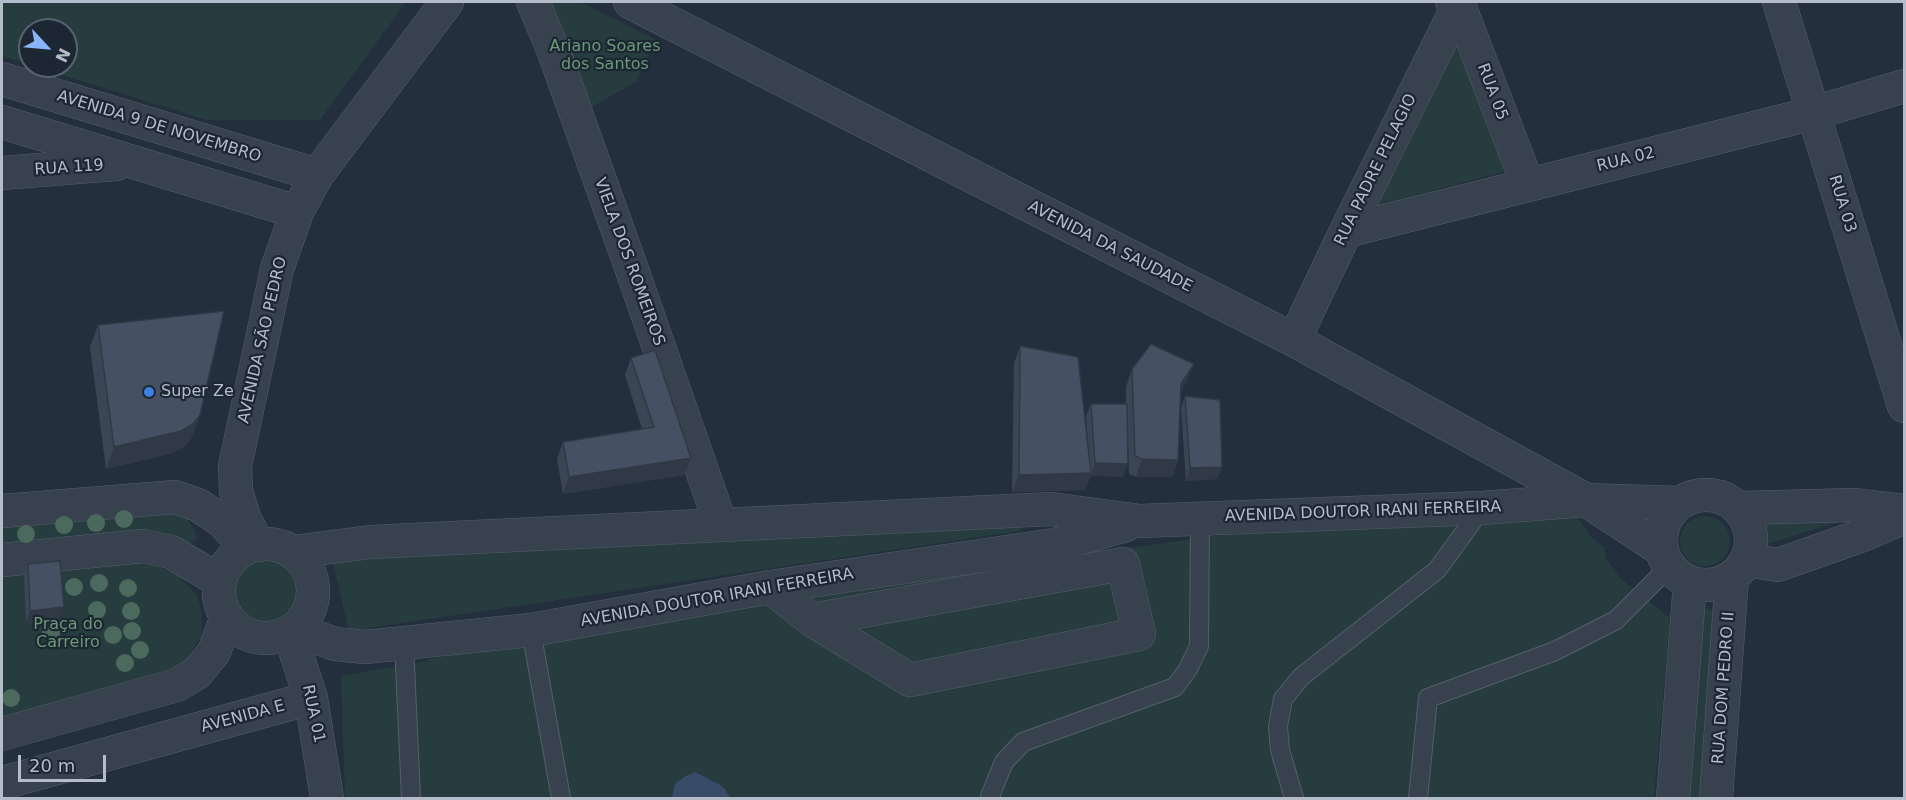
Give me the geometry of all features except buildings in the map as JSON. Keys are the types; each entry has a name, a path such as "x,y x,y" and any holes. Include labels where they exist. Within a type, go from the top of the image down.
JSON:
{"street":[{"name":"AVENIDA SÃO PEDRO","path":"252,546 236,491 235,466 277,269 297,212 317,174 447,2"},
{"name":"VIELA DOS ROMEIROS","path":"533,2 554,52 721,525"},
{"name":"AVENIDA DA SAUDADE","path":"630,2 1294,340 1586,500"},
{"name":"RUA 03","path":"1779,2 1905,406"},
{"name":"RUA PADRE PELAGIO","path":"1294,340 1457,3"},
{"name":"RUA 05","path":"1457,3 1528,185"},
{"name":"AVENIDA 9 DE NOVEMBRO","path":"2,79 317,174"},
{"name":"RUA 02","path":"1346,231 1814,113 1905,86"},
{"path":"2,122 297,212"},
{"name":"RUA 119","path":"2,173 136,163"},
{"path":"1673,798 1674,567 1661,537 1663,524 1670,513 1680,503 1691,497 1703,495 1728,500 1738,508 1749,527 1751,538 1739,569"},
{"path":"2,511 175,497 198,505 252,546"},
{"name":"AVENIDA DOUTOR IRANI FERREIRA","path":"293,552 371,542 1051,509 1140,521 1482,508 1586,500 1680,503"},
{"path":"1586,500 1674,567 1705,586 1719,584 1739,569 1778,565 1863,536 1905,517"},
{"path":"1738,508 1855,505 1905,511"},
{"name":"AVENIDA DOUTOR IRANI FERREIRA","path":"292,631 335,644 365,647 531,630 770,587 1054,545 1140,521"},
{"path":"270,544 282,546 293,552 306,564 313,581 313,599 307,616 292,631 273,638 255,637 239,630 227,617 220,600 220,581 230,561 237,554 252,546 270,544"},
{"path":"2,560 143,546 171,552 220,581"},
{"path":"770,587 812,620 910,680 1139,634 1123,564 812,620"},
{"name":"RUA DOM PEDRO II","path":"1716,798 1739,569"},
{"path":"2,734 177,685 197,673 214,652 227,617"},
{"name":"RUA 01","path":"292,631 311,698 327,798"},
{"name":"AVENIDA E","path":"2,783 311,698"}],"lane":[{"path":"1294,798 1280,750 1278,726 1283,699 1301,677 1437,570 1482,508"},
{"path":"991,798 1004,762 1023,742 1175,687 1188,669 1199,646 1200,518"},
{"path":"1418,798 1428,698 1555,651 1616,620 1674,567"},
{"path":"531,630 561,798"},
{"path":"404,643 411,798"}],"green space":[{"path":"2,2 406,2 320,120 207,120 72,78 78,78 78,18 18,18 18,61 2,56"},
{"name":"Ariano Soares dos Santos","path":"540,2 581,2 656,40 636,82 588,109"},
{"path":"1456,45 1509,170 1370,208"},
{"path":"164,510 185,515 197,539 183,547 2,551 2,524"},
{"path":"1576,515 1591,537 1605,548 1605,557 1620,578 1670,618 1654,798 345,798 341,676 848,587 1259,530"},
{"path":"1861,515 1760,546 1759,523"},
{"path":"1705,516 1723,523 1730,541 1723,559 1705,566 1687,559 1680,541 1687,523"},
{"path":"1021,525 1021,531 349,631 332,559"},
{"path":"265,558 278,560 288,568 296,578 298,591 296,604 288,614 278,622 265,624 252,622 242,614 234,604 232,591 234,578 242,568 252,560"},
{"name":"Praça do Carreiro","path":"140,560 175,573 197,595 202,613 201,636 178,670 2,723 2,575"},
{"path":"1707,607 1717,614 1699,798 1683,798 1704,611"}],"water":[{"path":"695,772 720,785 730,798 672,798 675,784"}],"place":[{"name":"Super Ze","path":"149,392"}]}
